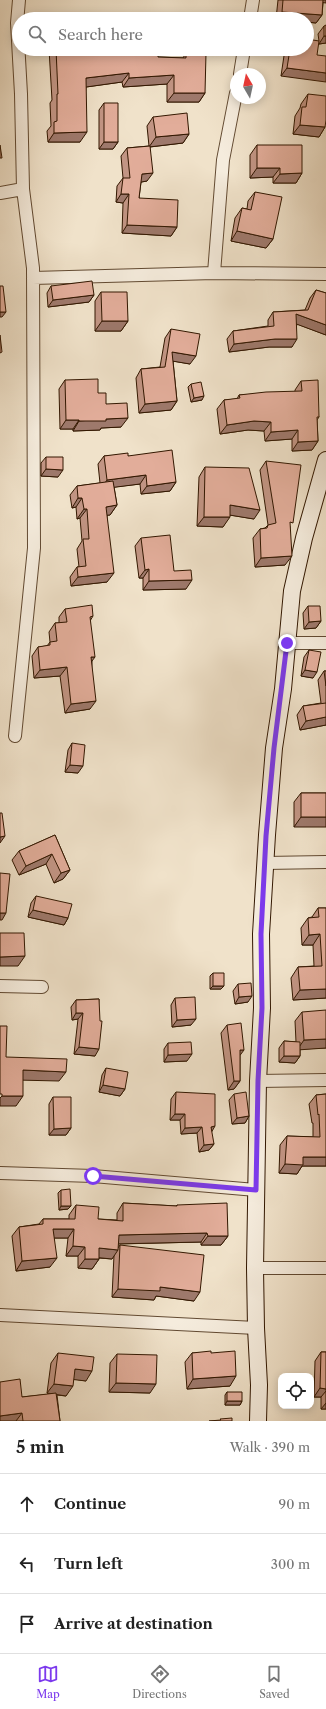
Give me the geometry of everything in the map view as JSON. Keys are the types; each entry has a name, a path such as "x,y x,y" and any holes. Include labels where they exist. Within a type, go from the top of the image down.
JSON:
{"street":[{"path":"19,12 20,0"},
{"path":"251,12 253,0"},
{"path":"15,736 34,548 33,278 23,189 19,56"},
{"path":"241,68 243,56"},
{"path":"214,273 223,160 234,104"},
{"path":"0,192 23,189"},
{"path":"33,278 214,273 326,274"},
{"path":"258,1421 259,1385 255,1268 258,1081 262,1008 261,934 265,863 274,748 292,591 304,538 326,460"},
{"path":"287,643 326,643"},
{"path":"265,863 326,862"},
{"path":"0,986 42,987"},
{"path":"258,1081 326,1080"},
{"path":"0,1173 93,1176 256,1190"},
{"path":"255,1268 326,1268"},
{"path":"0,1314 256,1328"}],"building":[{"path":"283,0 323,0 322,15 314,14 314,12 282,12"},
{"path":"326,25 326,36 324,36 324,26"},
{"path":"314,40 319,41 317,55 326,56 326,73 287,68 289,56 314,56"},
{"path":"56,56 158,56 186,58 186,56 206,56 205,93 174,93 174,75 129,78 129,73 86,78 87,132 54,133 54,122 57,121 58,94"},
{"path":"308,94 326,96 325,127 300,125 302,107 306,107"},
{"path":"104,103 118,103 118,142 104,142"},
{"path":"187,113 189,134 156,137 153,117"},
{"path":"0,145 2,158 0,158"},
{"path":"257,145 302,145 302,173 280,174 280,168 257,168"},
{"path":"150,146 153,173 142,174 139,198 178,200 177,227 127,225 129,194 121,194 123,178 130,178 127,148"},
{"path":"255,192 282,197 273,239 237,231 242,208 251,210"},
{"path":"92,281 94,295 53,300 51,286"},
{"path":"0,286 3,286 6,312 0,312"},
{"path":"316,290 326,293 326,325 296,314 297,339 275,339 234,344 233,331 274,326 273,312 308,310"},
{"path":"101,292 127,292 128,321 102,321"},
{"path":"171,329 200,334 196,356 172,352 177,401 145,404 141,369 165,367"},
{"path":"0,335 2,352 0,353"},
{"path":"98,379 98,393 106,393 106,404 127,403 128,418 106,419 106,421 66,420 65,380"},
{"path":"318,380 318,441 298,442 298,430 271,432 271,422 254,421 227,425 224,400 240,398 239,395 266,392 302,391 301,381"},
{"path":"201,382 204,396 194,398 191,384"},
{"path":"172,450 176,482 147,486 146,475 107,480 104,456 128,453 128,456"},
{"path":"46,457 63,457 63,470 46,469"},
{"path":"266,461 301,465 293,523 290,522 292,556 261,558 260,529 267,528 268,525 276,523"},
{"path":"205,467 249,468 260,510 230,505 230,517 204,517"},
{"path":"113,481 117,505 106,507 114,573 78,577 77,567 86,566 83,539 89,539 87,509 84,509 82,498 78,498 77,486"},
{"path":"170,535 174,571 191,570 192,580 149,581 149,569 145,570 141,538"},
{"path":"92,605 93,616 90,617 95,657 91,657 96,701 71,704 67,667 40,670 38,647 50,645 50,642 57,641 55,623 67,622 65,609"},
{"path":"308,606 320,606 321,621 309,622"},
{"path":"309,650 321,652 317,672 305,670"},
{"path":"324,671 326,671 326,686"},
{"path":"326,703 326,717 306,721 303,706"},
{"path":"72,743 85,745 83,766 70,765"},
{"path":"301,793 326,793 326,817 301,817"},
{"path":"0,813 2,813 5,836 0,837"},
{"path":"55,835 70,870 61,873 52,854 26,866 19,851"},
{"path":"0,873 10,874 6,913 0,913"},
{"path":"36,896 72,904 68,918 33,910"},
{"path":"318,908 326,908 326,989 300,990 298,967 322,966 320,934 309,935 308,918 319,917"},
{"path":"0,933 24,933 25,956 0,957"},
{"path":"213,973 224,973 224,986 213,986"},
{"path":"251,983 252,996 239,997 238,984"},
{"path":"195,997 196,1019 177,1020 175,998"},
{"path":"99,999 100,1021 102,1021 99,1049 79,1047 83,1013 76,1013 76,1000"},
{"path":"326,1010 326,1039 304,1040 302,1012"},
{"path":"241,1023 244,1050 240,1050 240,1081 234,1081 227,1025"},
{"path":"0,1026 7,1026 6,1057 67,1059 66,1072 23,1070 23,1096 2,1096 2,1094 0,1094"},
{"path":"284,1041 300,1042 300,1056 284,1056"},
{"path":"191,1042 192,1054 168,1055 168,1043"},
{"path":"106,1068 128,1072 125,1089 103,1085"},
{"path":"176,1092 215,1094 215,1126 211,1127 214,1144 204,1145 202,1127 185,1128 185,1114 175,1114"},
{"path":"246,1092 249,1116 237,1118 234,1094"},
{"path":"326,1094 326,1157 303,1157 303,1165 285,1164 287,1136 320,1137 316,1095"},
{"path":"53,1097 71,1097 71,1128 54,1129"},
{"path":"70,1189 71,1206 61,1206 61,1190"},
{"path":"123,1203 177,1206 227,1203 228,1236 208,1236 207,1233 119,1235 118,1250 99,1248 99,1259 85,1259 85,1247 73,1246 74,1229 53,1229 57,1258 22,1261 19,1227 43,1224 43,1219 75,1219 76,1205 99,1207 98,1219 123,1221"},
{"path":"120,1245 204,1255 200,1292 160,1287 160,1291 118,1289"},
{"path":"211,1351 211,1353 235,1351 236,1376 193,1379 192,1353"},
{"path":"321,1352 326,1352 326,1389 320,1388"},
{"path":"58,1353 94,1357 92,1371 75,1369 73,1386 54,1384"},
{"path":"117,1354 157,1355 156,1384 116,1383"},
{"path":"20,1379 22,1397 56,1393 60,1421 23,1421 22,1413 0,1416 0,1382"},
{"path":"227,1392 242,1392 242,1401 227,1401"},
{"path":"232,1418 232,1421 209,1421 221,1420 220,1419"}],"route":[{"path":"93,1176 256,1190 258,1081 262,1008 261,934 266,836 274,748 283,689 287,643"}]}
